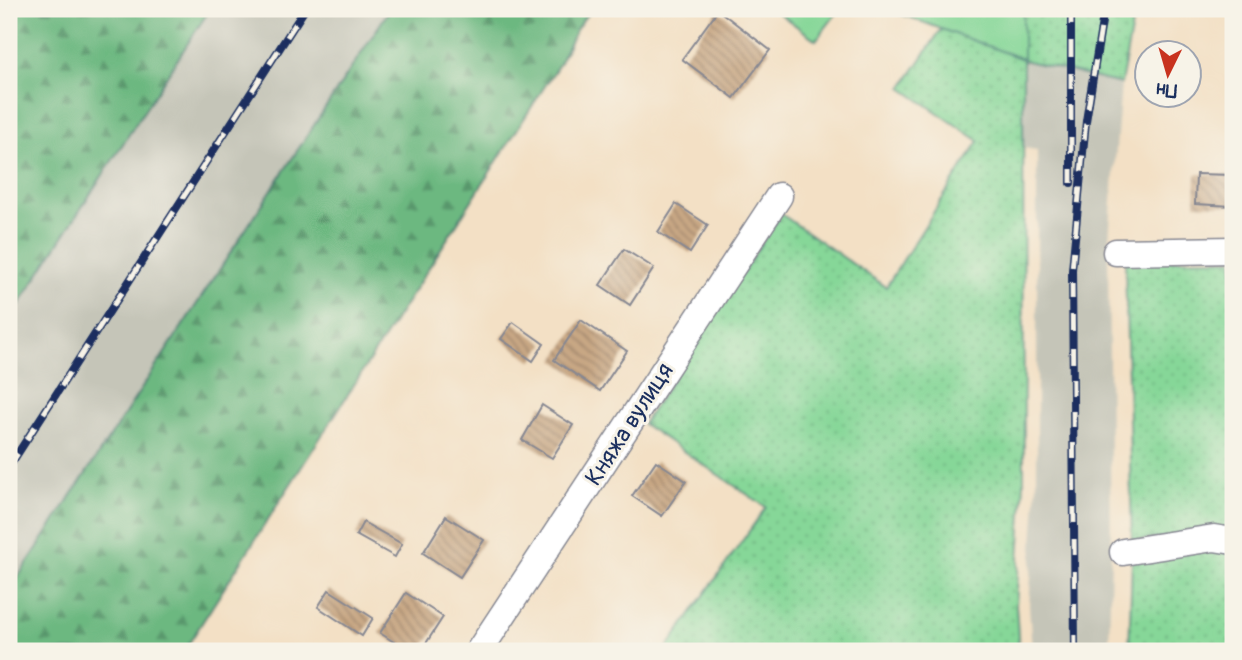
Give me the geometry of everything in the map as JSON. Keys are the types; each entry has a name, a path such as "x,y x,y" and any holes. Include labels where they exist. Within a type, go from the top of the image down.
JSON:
{"street":[{"name":"Княжа вулиця","path":"479,651 779,196"},
{"path":"1116,252 1233,250"},
{"path":"1124,552 1214,538 1233,541"}],"shaded area":[{"path":"210,9 390,9 9,591 9,320"},
{"path":"1023,59 1121,84 1108,252 1111,553 1109,651 1032,651 1029,605 1037,484 1037,150 1023,148"}],"green space":[{"path":"9,9 210,9 9,320"},
{"path":"390,9 591,9 577,28 559,64 184,651 9,651 9,591"},
{"path":"773,9 840,9 816,40"},
{"path":"887,9 1023,9 1023,59"},
{"path":"1023,9 1135,9 1121,84 1023,60 1024,483 1016,605 1019,651 665,651 766,507 643,424 781,214 886,287 979,141 902,88 942,28 1023,59"},
{"path":"1233,259 1233,531 1132,541 1125,260"},
{"path":"1214,548 1233,551 1233,651 1129,651 1132,560"}],"building":[{"path":"718,10 770,50 734,98 682,59"},
{"path":"1196,174 1233,175 1233,206 1195,204"},
{"path":"676,204 708,225 690,253 658,232"},
{"path":"624,249 654,268 630,305 600,285"},
{"path":"581,320 627,351 600,391 554,360"},
{"path":"513,322 544,344 533,361 501,339"},
{"path":"542,405 573,425 552,458 522,440"},
{"path":"656,461 686,481 662,516 632,496"},
{"path":"446,516 484,540 460,577 423,553"},
{"path":"363,522 402,544 395,557 356,535"},
{"path":"329,590 373,618 362,636 318,607"},
{"path":"406,593 443,617 421,651 408,651 380,633"}],"railway":[{"path":"9,467 305,9"},
{"path":"1071,9 1071,183"},
{"path":"1075,651 1072,270 1086,121 1104,9"}]}
